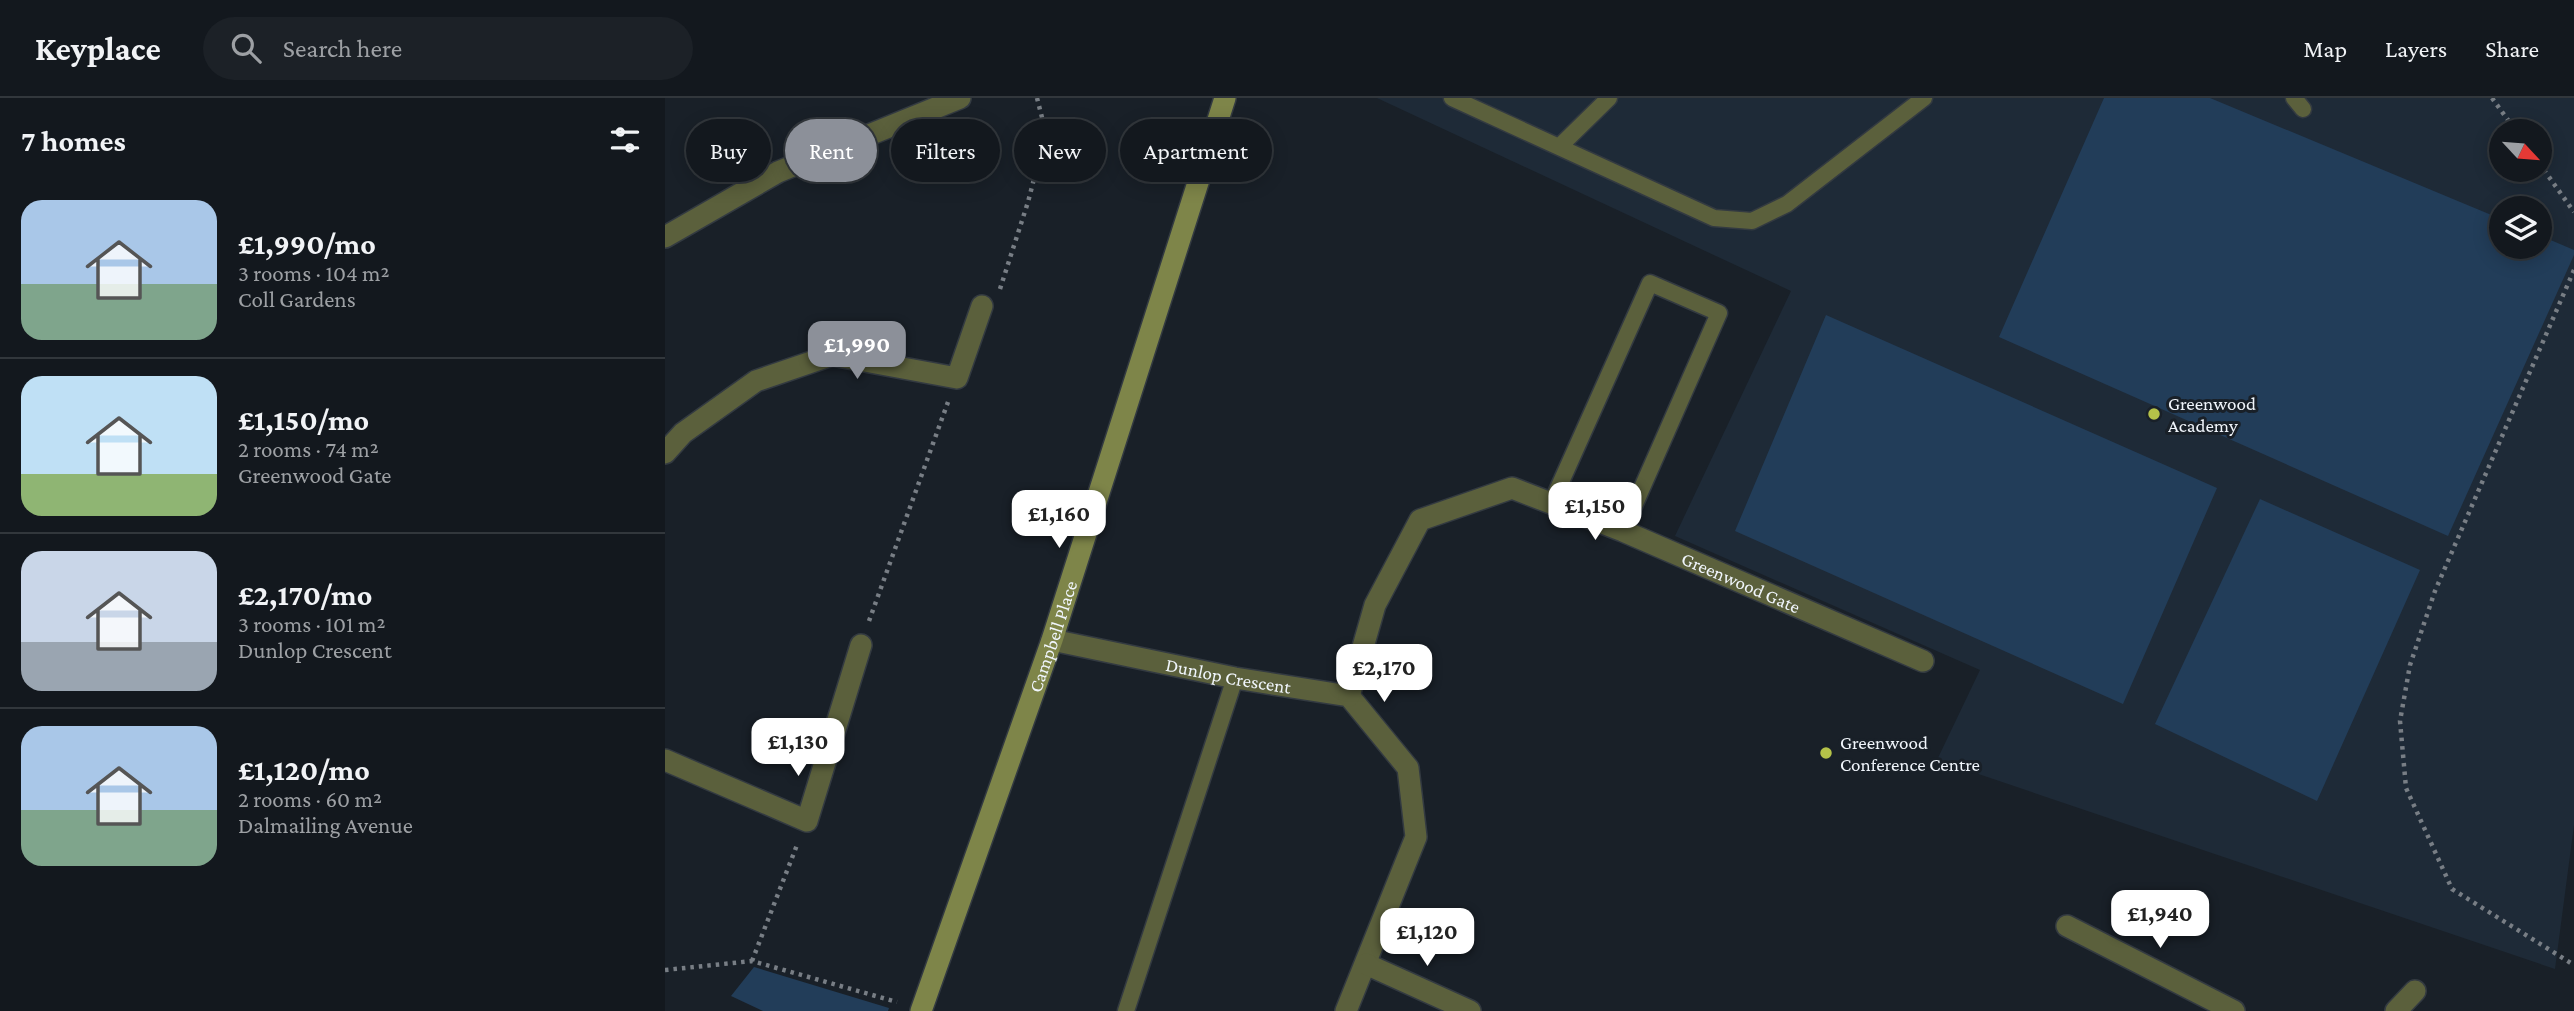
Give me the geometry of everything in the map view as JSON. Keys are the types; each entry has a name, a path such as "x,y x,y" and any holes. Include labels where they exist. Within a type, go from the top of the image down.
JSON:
{"main road":[{"name":"Campbell Place","path":"921,1010 1052,640 1224,98"}],"street":[{"path":"665,237 778,172 960,98"},
{"path":"665,453 683,433 756,381 832,355 957,378 982,306"},
{"name":"Greenwood Gate","path":"1349,696 1375,605 1420,520 1512,488 1623,531 1923,661"},
{"name":"Dunlop Crescent","path":"1052,640 1235,678 1349,696"},
{"path":"665,760 807,821 861,645"},
{"path":"1346,1011 1416,837 1408,768 1349,696"},
{"path":"2067,926 2234,1011"},
{"path":"1366,964 1469,1011"},
{"path":"2396,1011 2414,991"}],"lane":[{"path":"1452,98 1714,218 1752,220 1787,204 1924,98"},
{"path":"1559,147 1609,98"},
{"path":"1552,502 1650,283 1719,313 1623,531"},
{"path":"1126,1011 1235,678"}],"path":[{"path":"982,306 1000,290 1028,202 1046,133 1037,98"},
{"path":"2492,98 2507,119"},
{"path":"2552,181 2574,212"},
{"path":"2574,270 2435,591 2410,665 2400,721 2406,788 2452,889 2574,965"},
{"path":"861,645 957,378"},
{"path":"752,961 807,821"},
{"path":"665,970 752,961 921,1010"}],"shaded area":[{"name":"Greenwood Academy","path":"1377,98 2574,98 2574,825 2555,969 1937,760 1980,670 1675,536 1791,291"},
{"path":"2104,98 2210,98 2489,214 2489,259 2552,259 2552,241 2574,250 2448,536 1999,337"},
{"path":"1826,315 2217,488 2123,704 1735,531"},
{"path":"2260,499 2420,570 2317,801 2155,724"},
{"path":"754,967 889,1008 888,1011 763,1011 731,996"}],"place":[{"name":"Greenwood Academy","path":"2154,414"},
{"name":"Greenwood Conference Centre","path":"1826,753"}]}
